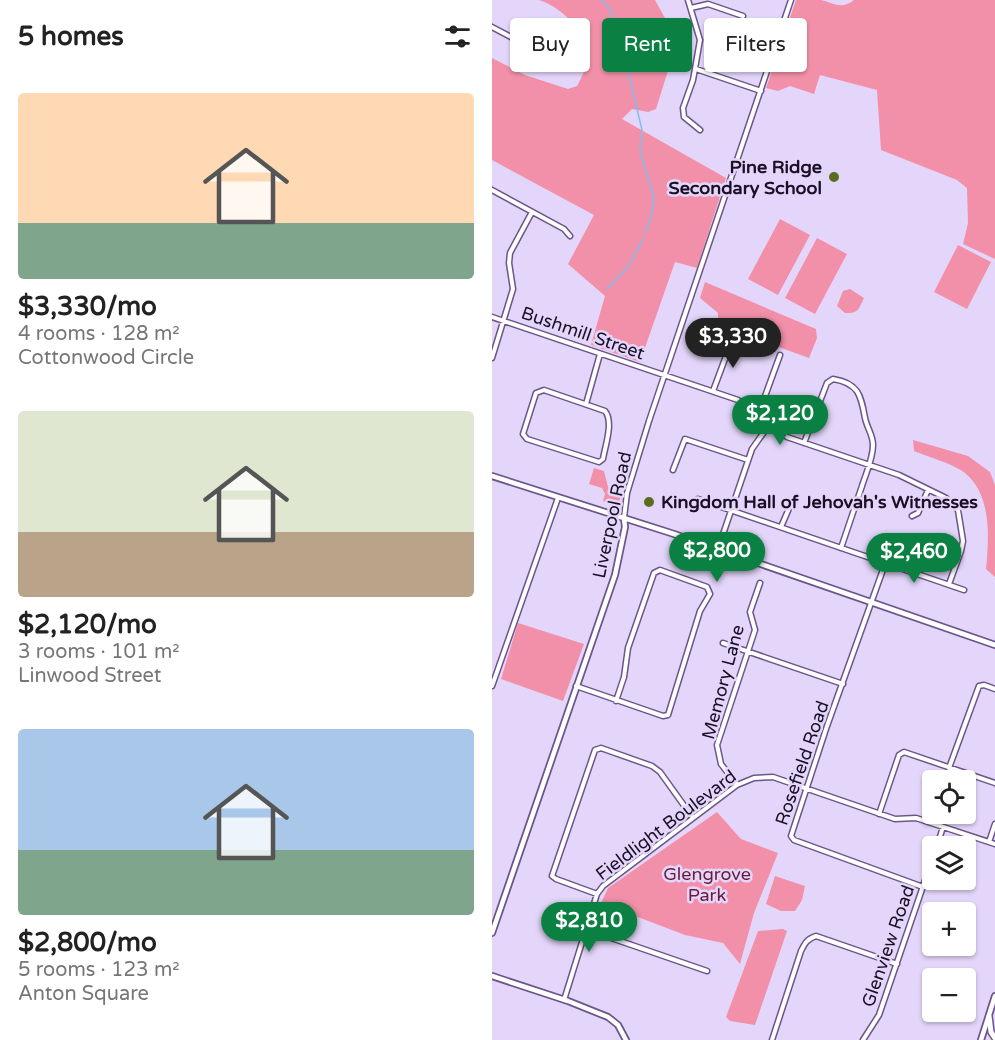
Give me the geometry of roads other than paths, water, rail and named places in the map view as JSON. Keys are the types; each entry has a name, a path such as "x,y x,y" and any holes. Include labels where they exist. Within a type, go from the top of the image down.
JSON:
{"main road":[{"path":"492,476 718,549 995,645"},
{"name":"Liverpool Road","path":"492,933 615,575 624,518"},
{"path":"492,976 608,1017 618,1025 626,1040"},
{"path":"981,1040 995,996"},
{"path":"989,1016 991,1032 995,1038"}],"street":[{"path":"688,0 700,40 696,69 683,108 684,117 700,130"},
{"name":"Liverpool Road","path":"624,518 627,493 635,465 791,0"},
{"path":"691,8 708,4 743,16"},
{"path":"492,27 510,36"},
{"path":"696,69 761,91"},
{"path":"492,190 564,229 570,236"},
{"path":"492,358 513,289 509,263 510,253 532,212"},
{"name":"Bushmill Street","path":"492,317 738,400 787,437 899,476 953,504 961,519 963,541 962,551 949,584"},
{"path":"713,391 732,340"},
{"path":"586,404 600,354"},
{"path":"756,413 764,399 780,355"},
{"path":"804,443 827,383 833,379 842,381 858,392 873,444 869,465 841,548"},
{"path":"544,390 586,404 605,411 608,415 609,423 603,459 599,462 527,439 523,434 536,393 540,391 544,390"},
{"path":"718,549 752,449 769,425"},
{"path":"673,470 685,439 748,460"},
{"path":"912,516 918,513 928,490"},
{"path":"492,686 558,498"},
{"path":"698,499 964,590"},
{"path":"782,527 790,506 795,501"},
{"name":"Rosefield Road","path":"885,564 791,836 794,840 922,887"},
{"path":"575,686 616,700 663,716 668,715 700,611 710,594 707,587 660,570 654,573 628,648 624,677 616,700"},
{"name":"Memory Lane","path":"737,785 721,764 717,745 755,630 750,612 760,583"},
{"path":"723,643 843,684"},
{"path":"949,768 979,686 984,685 995,689"},
{"path":"597,894 552,876 595,750 601,748 652,766 660,772 693,818"},
{"path":"879,814 899,755 904,752 995,783"},
{"name":"Fieldlight Boulevard","path":"564,1000 597,894 615,875 737,785 754,778 773,777 895,819 916,818 995,844"},
{"path":"988,842 995,824"},
{"path":"941,836 944,827"},
{"name":"Glenview Road","path":"863,1040 879,1015 922,887"},
{"path":"587,926 594,932 707,971"},
{"path":"772,1040 801,951 810,938 816,936 897,964"}],"waterway":[{"path":"601,0 611,10 642,130 640,151 654,198 651,217 645,233"},
{"path":"607,289 628,267 643,239"}],"place":[{"name":"Pine Ridge Secondary School","path":"834,177"},
{"name":"Kingdom Hall of Jehovah's Witnesses","path":"649,502"}],"park label":[{"name":"Glengrove Park","path":"707,884"}]}
